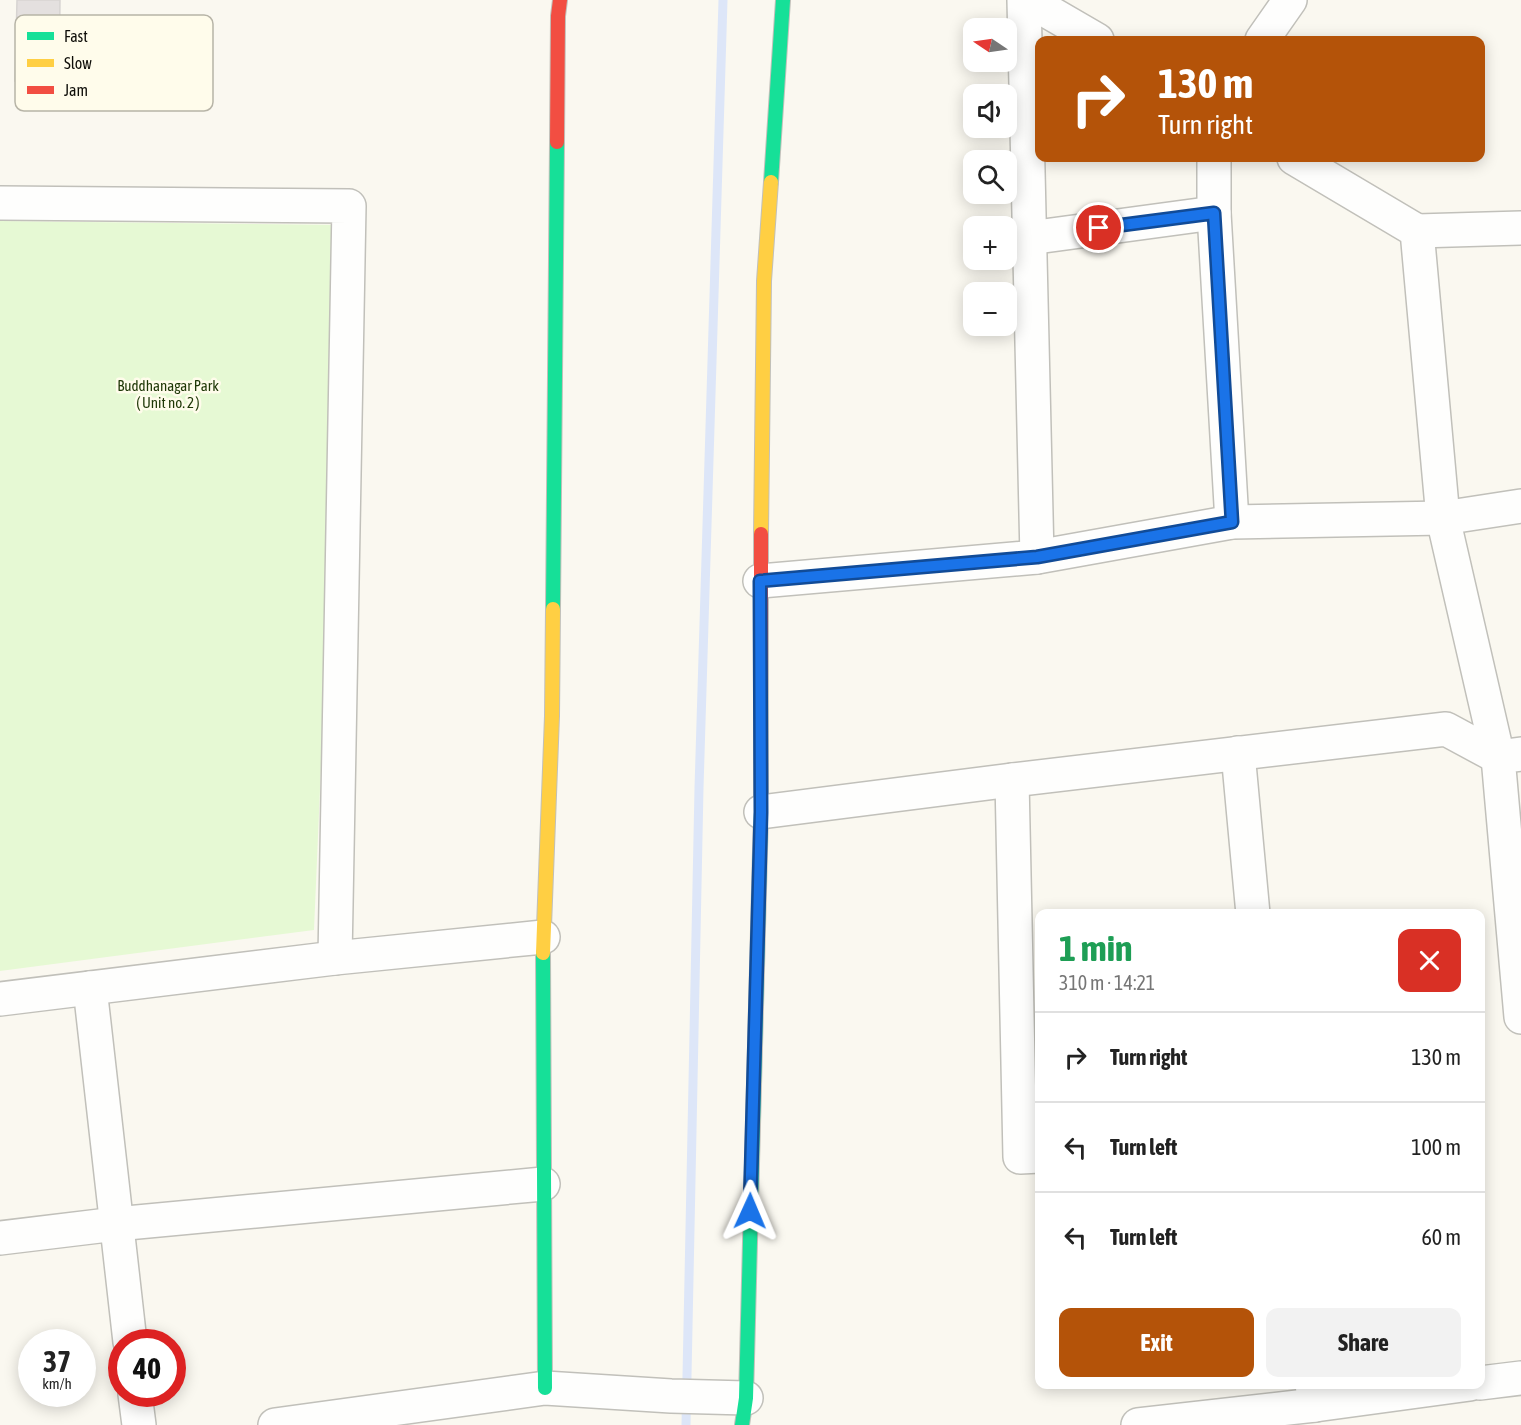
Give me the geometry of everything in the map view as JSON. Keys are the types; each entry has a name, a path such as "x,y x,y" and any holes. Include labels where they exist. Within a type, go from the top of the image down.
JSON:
{"street":[{"path":"545,1388 543,937 552,716 558,16 560,0"},
{"path":"275,1425 545,1388 671,1396 738,1407 761,812 760,581 764,281 783,0"},
{"path":"1026,0 1037,557"},
{"path":"1026,0 1089,36"},
{"path":"1265,36 1290,0"},
{"path":"1214,162 1214,213 1232,522"},
{"path":"1301,162 1417,231 1521,228"},
{"path":"0,202 349,206 335,958"},
{"path":"1029,238 1214,213"},
{"path":"1417,231 1443,518 1509,756 1521,1017"},
{"path":"760,581 1037,557 1232,522 1443,518 1521,506"},
{"path":"761,812 1446,729 1509,756"},
{"path":"1238,753 1253,909"},
{"path":"1012,780 1020,1157 1035,1156"},
{"path":"0,999 335,958 543,937"},
{"path":"90,988 129,1329"},
{"path":"0,1238 117,1224 543,1184"},
{"path":"1485,1382 1521,1378"},
{"path":"1138,1425 1313,1395 1399,1389"},
{"path":"137,1407 139,1425"}],"green space":[{"name":"Buddhanagar Park ( Unit no. 2 )","path":"0,221 344,225 314,930 0,971"}],"building":[{"path":"17,0 60,0 60,15 17,15"}],"waterway":[{"path":"686,1425 699,788 723,0"}],"traffic: fast":[{"path":"771,182 783,0"},
{"path":"553,609 557,142"},
{"path":"742,1425 746,1398 761,757"},
{"path":"543,953 545,1388"}],"traffic: slow":[{"path":"761,534 764,281 771,182"},
{"path":"543,953 552,716 553,609"}],"traffic: jam":[{"path":"557,142 560,0"},
{"path":"761,534 761,757"}],"route":[{"path":"750,1211 761,812 760,581 1037,557 1232,522 1214,213 1099,228"}]}
